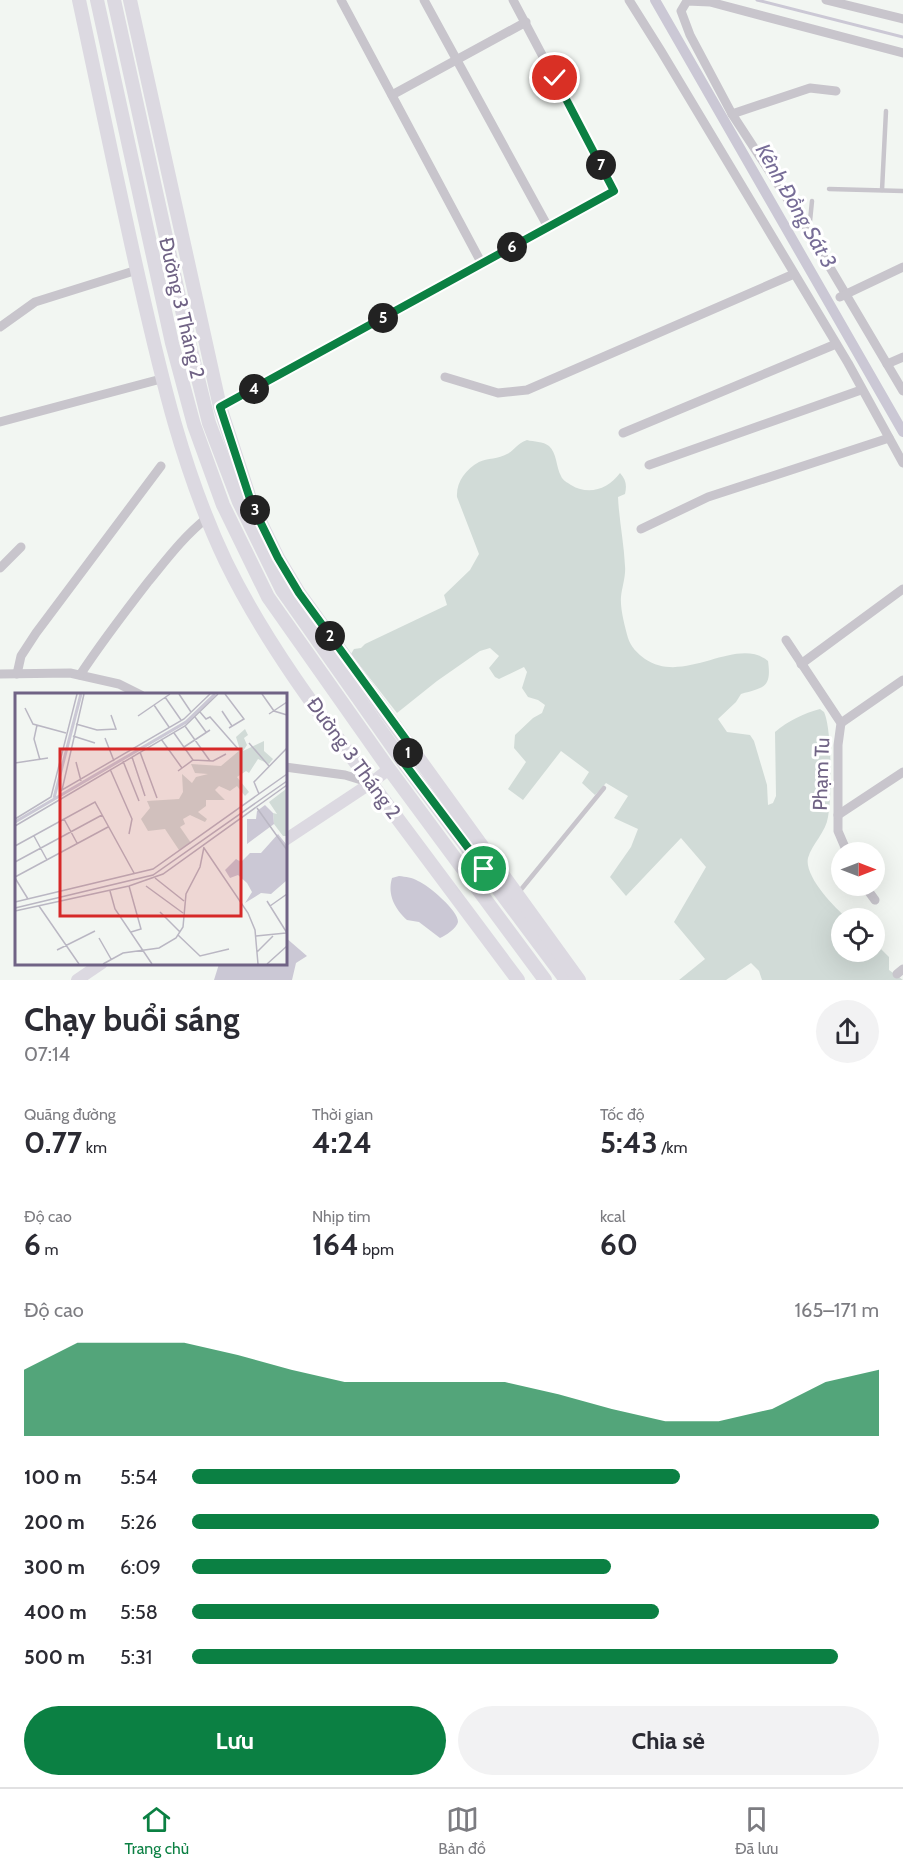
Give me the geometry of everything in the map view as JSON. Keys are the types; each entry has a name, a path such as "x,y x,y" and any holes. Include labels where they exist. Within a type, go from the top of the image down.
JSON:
{"main road":[{"name":"Đường 3 Tháng 2","path":"79,0 161,379 182,450 207,518 227,563 260,623 334,736 519,980"},
{"name":"Đường 3 Tháng 2","path":"97,0 172,343 194,425 223,506 268,597 389,769 545,980"},
{"name":"Đường 3 Tháng 2","path":"114,0 209,423 239,502 282,590 401,759 566,980"},
{"name":"Đường 3 Tháng 2","path":"130,0 220,407 252,505 278,558 299,593 579,980"},
{"path":"389,769 413,749"}],"street":[{"path":"341,0 482,264"},
{"path":"424,0 548,227"},
{"path":"220,407 614,191 513,0"},
{"path":"629,0 836,344 903,463"},
{"path":"825,0 903,19"},
{"path":"903,53 710,2 687,1 681,11 684,22 732,114 809,232 843,295 903,391"},
{"path":"392,95 526,22"},
{"path":"732,114 810,88 836,91"},
{"path":"843,295 903,267"},
{"path":"0,327 35,302 137,270"},
{"path":"445,377 498,393 526,390 794,274"},
{"path":"623,433 836,344"},
{"path":"887,364 903,357"},
{"path":"0,422 161,379"},
{"path":"649,465 861,390"},
{"path":"641,529 708,497 889,438"},
{"path":"17,674 21,656 36,633 161,466"},
{"path":"80,675 106,635 174,550 194,528 207,518"},
{"path":"0,568 21,547"},
{"path":"801,664 903,589"},
{"name":"Phạm Tu","path":"786,640 842,723 838,746 838,831 843,842"},
{"path":"0,674 70,673 119,684 137,693"},
{"path":"842,723 903,680"},
{"path":"286,768 345,775 371,783"},
{"path":"286,839 389,769"},
{"path":"838,815 903,772"},
{"path":"872,896 875,900"},
{"path":"77,980 99,965"}],"lane":[{"path":"882,190 886,111"},
{"path":"829,189 903,191"},
{"path":"809,232 812,201"},
{"path":"517,894 604,788"}],"shaded area":[{"path":"527,440 547,444 554,452 562,478 578,488 591,490 604,487 620,473 624,478 625,494 618,497 625,570 621,607 628,638 639,654 660,666 677,667 741,654 755,655 768,661 767,682 760,688 741,694 718,719 727,732 750,735 754,741 767,785 768,805 773,803 776,796 775,732 802,715 820,709 824,712 830,747 829,808 827,822 810,853 808,865 815,882 836,908 831,908 831,962 885,962 885,953 889,957 889,970 903,980 762,980 759,971 751,963 726,980 679,980 705,959 674,922 706,867 681,838 626,896 610,877 631,847 638,829 614,818 628,796 606,783 595,795 582,783 589,772 561,751 523,800 508,789 526,762 514,748 515,735 533,718 542,713 545,705 528,697 522,688 527,672 524,667 499,679 489,668 499,656 490,648 480,651 397,713 351,654 354,649 361,648 447,605 444,595 470,570 479,554 457,497 460,481 474,465 504,456"},
{"path":"409,877 429,888 454,912 458,922 448,934 440,938 419,922 407,920 399,911 391,896 391,884 392,878"},
{"path":"286,938 307,956 296,963 292,980 214,980 219,965 286,965"}],"waterway":[{"name":"Kênh Đồng Sát 3","path":"655,0 903,432"},
{"path":"757,0 903,37"}],"route":[{"path":"484,869 401,759 413,749 299,593 278,558 252,505 220,407 614,191 555,78"}]}
